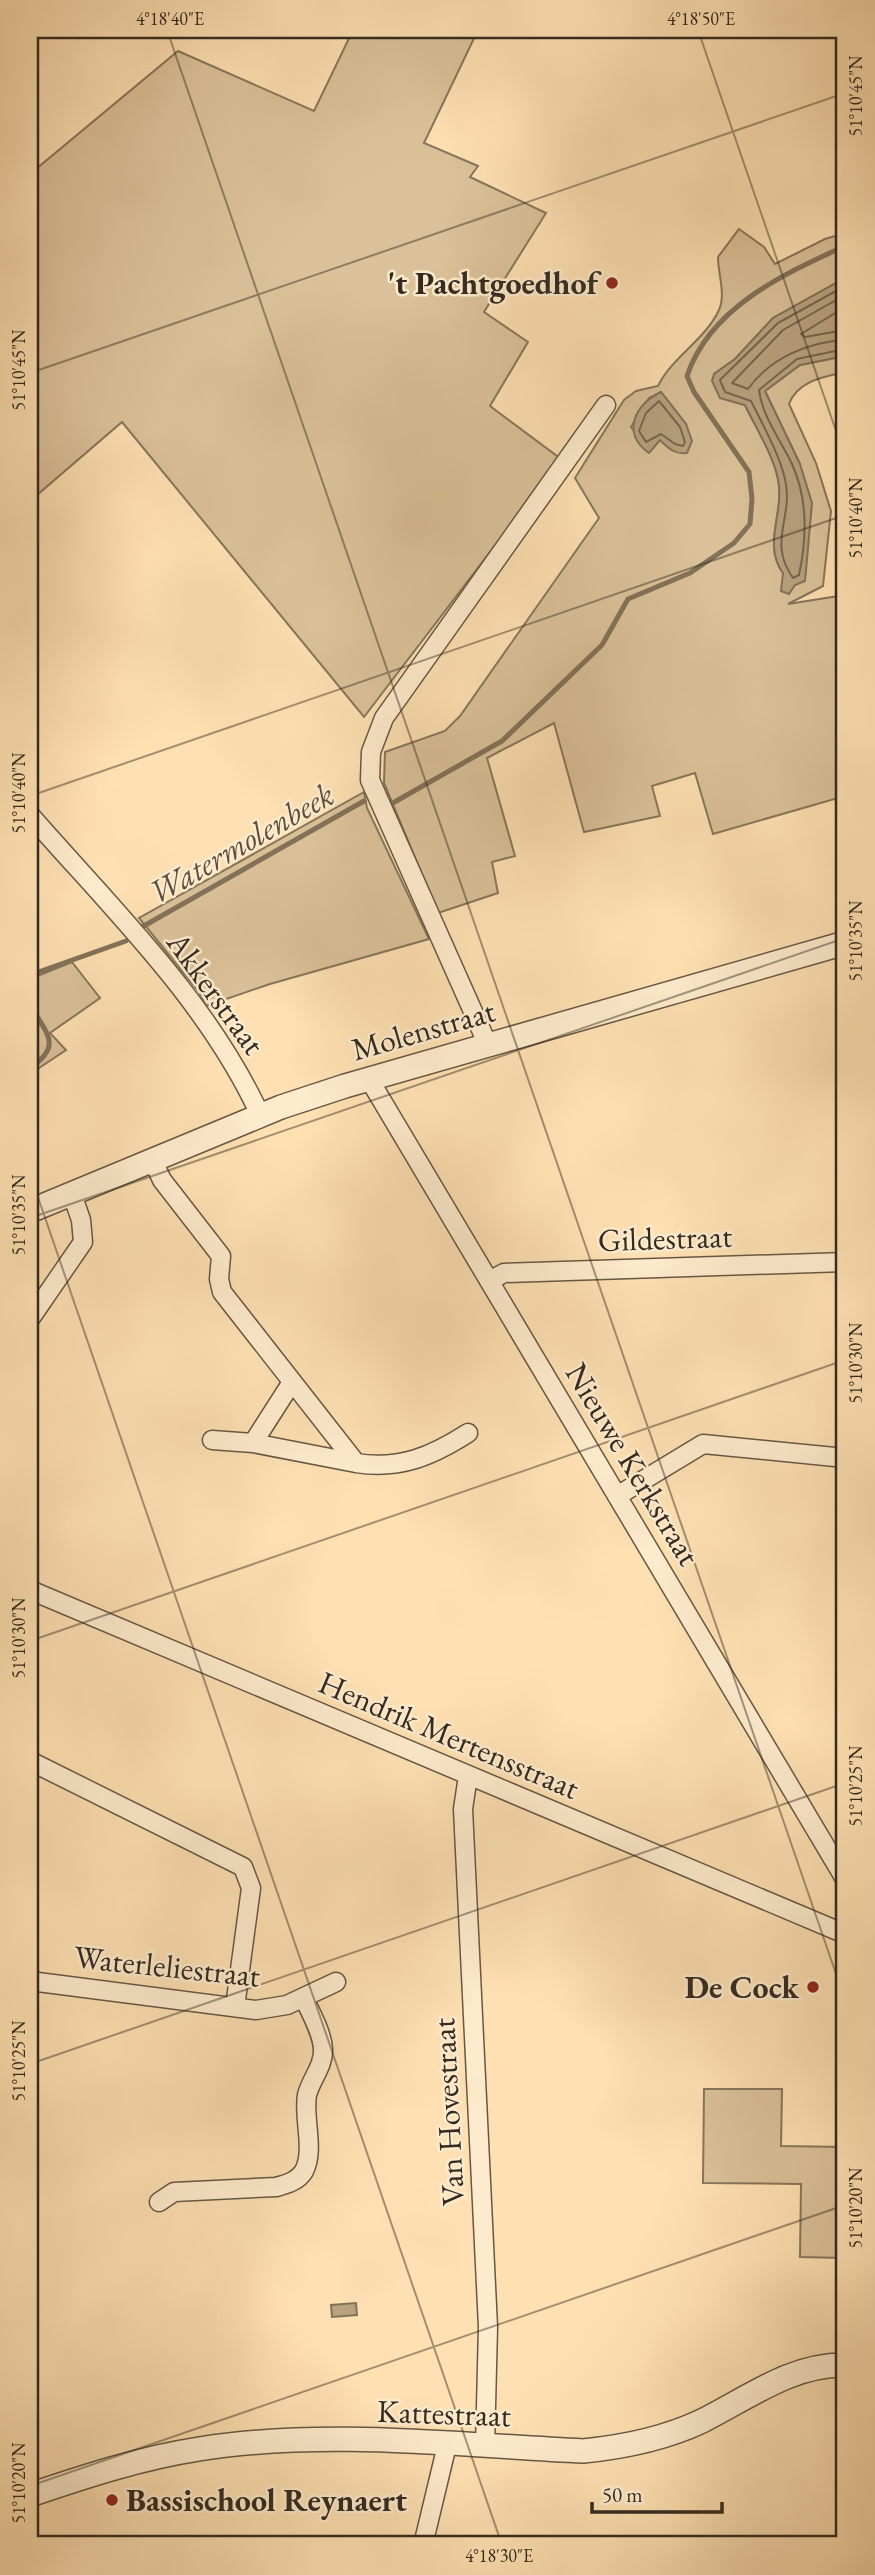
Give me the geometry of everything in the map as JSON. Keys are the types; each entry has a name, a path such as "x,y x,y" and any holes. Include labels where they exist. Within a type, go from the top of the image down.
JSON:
{"street":[{"path":"487,1044 374,792 370,779 371,752 384,718 606,405"},
{"name":"Akkerstraat","path":"30,815 186,995 240,1076 261,1117"},
{"name":"Molenstraat","path":"30,1211 281,1107 487,1044 845,943"},
{"name":"Nieuwe Kerkstraat","path":"369,1079 845,1879"},
{"path":"153,1161 162,1180 221,1256 219,1279 222,1292 356,1463"},
{"path":"30,1320 83,1242 72,1194"},
{"name":"Gildestraat","path":"489,1281 504,1273 845,1262"},
{"path":"253,1443 292,1382"},
{"path":"212,1440 253,1443 356,1463 401,1465 428,1456 468,1433"},
{"path":"617,1496 703,1444 845,1458"},
{"name":"Hendrik Mertensstraat","path":"30,1590 845,1934"},
{"path":"30,1761 243,1867 251,1888 235,2007"},
{"name":"Van Hovestraat","path":"468,1776 463,1809 489,2351 485,2446"},
{"name":"Waterleliestraat","path":"30,1981 256,2010 287,2005 335,1982"},
{"path":"159,2202 174,2192 276,2187 292,2182 302,2174 307,2163 307,2094 322,2061 323,2049 321,2037 304,1998"},
{"name":"Kattestraat","path":"30,2495 143,2459 201,2449 312,2440 583,2451 624,2447 681,2430 793,2373 831,2364 845,2365"},
{"path":"424,2545 447,2445"}],"shaded area":[{"path":"353,30 478,30 424,143 478,166 470,177 546,213 484,312 528,342 490,406 561,459 364,717 122,422 30,501 30,174 178,51 314,111"},
{"path":"739,229 764,247 775,264 825,239 845,233 845,278 773,318 735,359 714,374 720,398 745,405 776,470 779,504 774,551 783,573 800,464 765,391 800,365 845,356 845,372 805,385 798,390 789,404 816,463 831,511 823,586 788,604 845,595 845,796 713,834 695,773 652,786 660,816 584,832 554,723 487,758 515,856 492,862 498,893 438,913 384,783 385,752 445,731 460,716 599,518 575,478 624,400 636,391 658,386 671,366 713,321 722,297 718,257","holes":["661,392 686,424 660,440 649,452 631,427 649,398"]},
{"path":"364,792 367,808 429,939 270,984 206,1006 199,992 139,918"},
{"path":"72,962 100,998 50,1033 66,1050 30,1074 30,979"},
{"path":"704,2089 782,2089 781,2146 845,2147 845,2258 800,2257 801,2184 703,2183"}],"water":[{"path":"845,278 845,356 800,365 765,391 800,464 812,503 805,581 795,585 789,594 781,591 783,573 774,551 779,492 772,461 745,405 720,398 712,381 714,374 735,359 773,318"},
{"path":"661,392 686,424 692,441 687,453 675,452 660,440 649,453 635,437 638,411"},
{"path":"356,2303 357,2315 332,2317 331,2305"}],"waterway":[{"name":"Watermolenbeek","path":"386,799 391,804 502,741 602,645 628,599 690,573 734,543 750,524 752,499 749,472 694,392 687,376 698,352 731,312 774,281 845,246"},
{"name":"Watermolenbeek","path":"142,927 364,801"},
{"name":"Watermolenbeek","path":"30,975 126,941"},
{"name":"Watermolenbeek","path":"30,1005 49,1039 46,1053 30,1068"}],"place":[{"name":"'t Pachtgoedhof","path":"612,283"},
{"name":"De Cock","path":"813,1987"},
{"name":"Bassischool Reynaert","path":"112,2500"}]}
